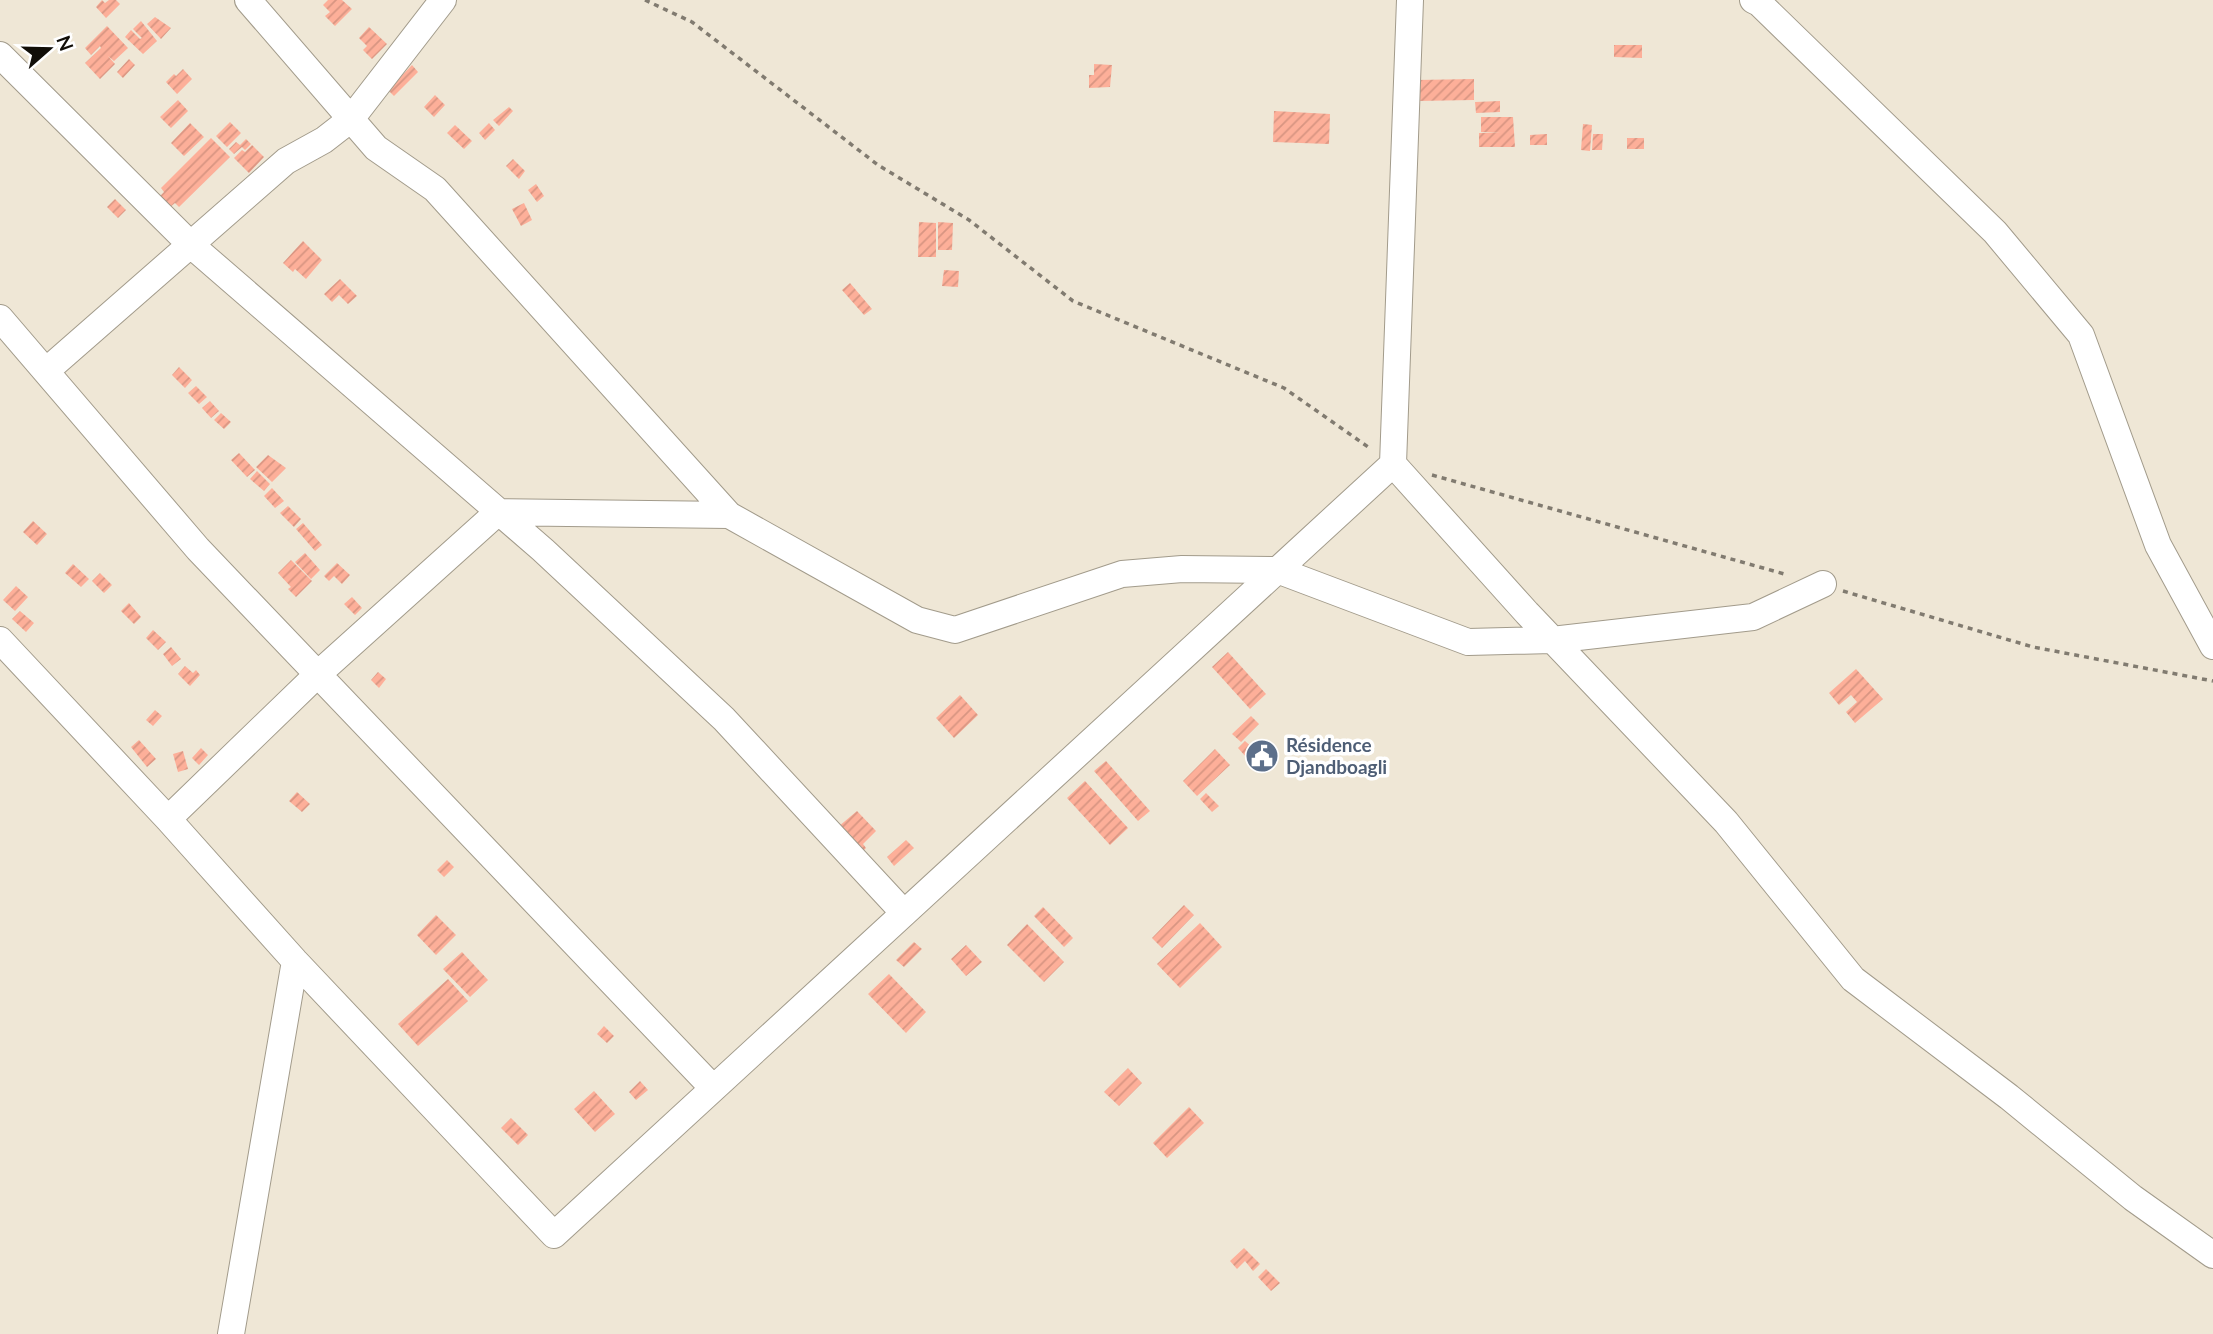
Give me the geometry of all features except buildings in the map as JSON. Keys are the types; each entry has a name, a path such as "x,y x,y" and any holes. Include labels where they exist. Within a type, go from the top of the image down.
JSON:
{"street":[{"path":"248,0 376,148 435,189 729,515 917,620 955,630 1122,574 1182,569 1277,570 1468,642 1552,640 1753,617 1823,584"},
{"path":"46,371 286,161 324,140 351,119 443,0"},
{"path":"1410,0 1393,464 1552,640 1726,822 1853,979 2009,1097 2133,1198 2213,1255"},
{"path":"1753,0 1994,232 2081,335 2158,545 2213,646"},
{"path":"0,55 191,245 543,550 724,719 904,913"},
{"path":"0,318 198,549 713,1088"},
{"path":"0,640 168,819 295,961 554,1235 1393,464"},
{"path":"168,819 318,674 498,512 729,515"},
{"path":"231,1334 295,961"}],"place":[{"name":"Résidence Djandboagli","path":"1262,756"}]}
